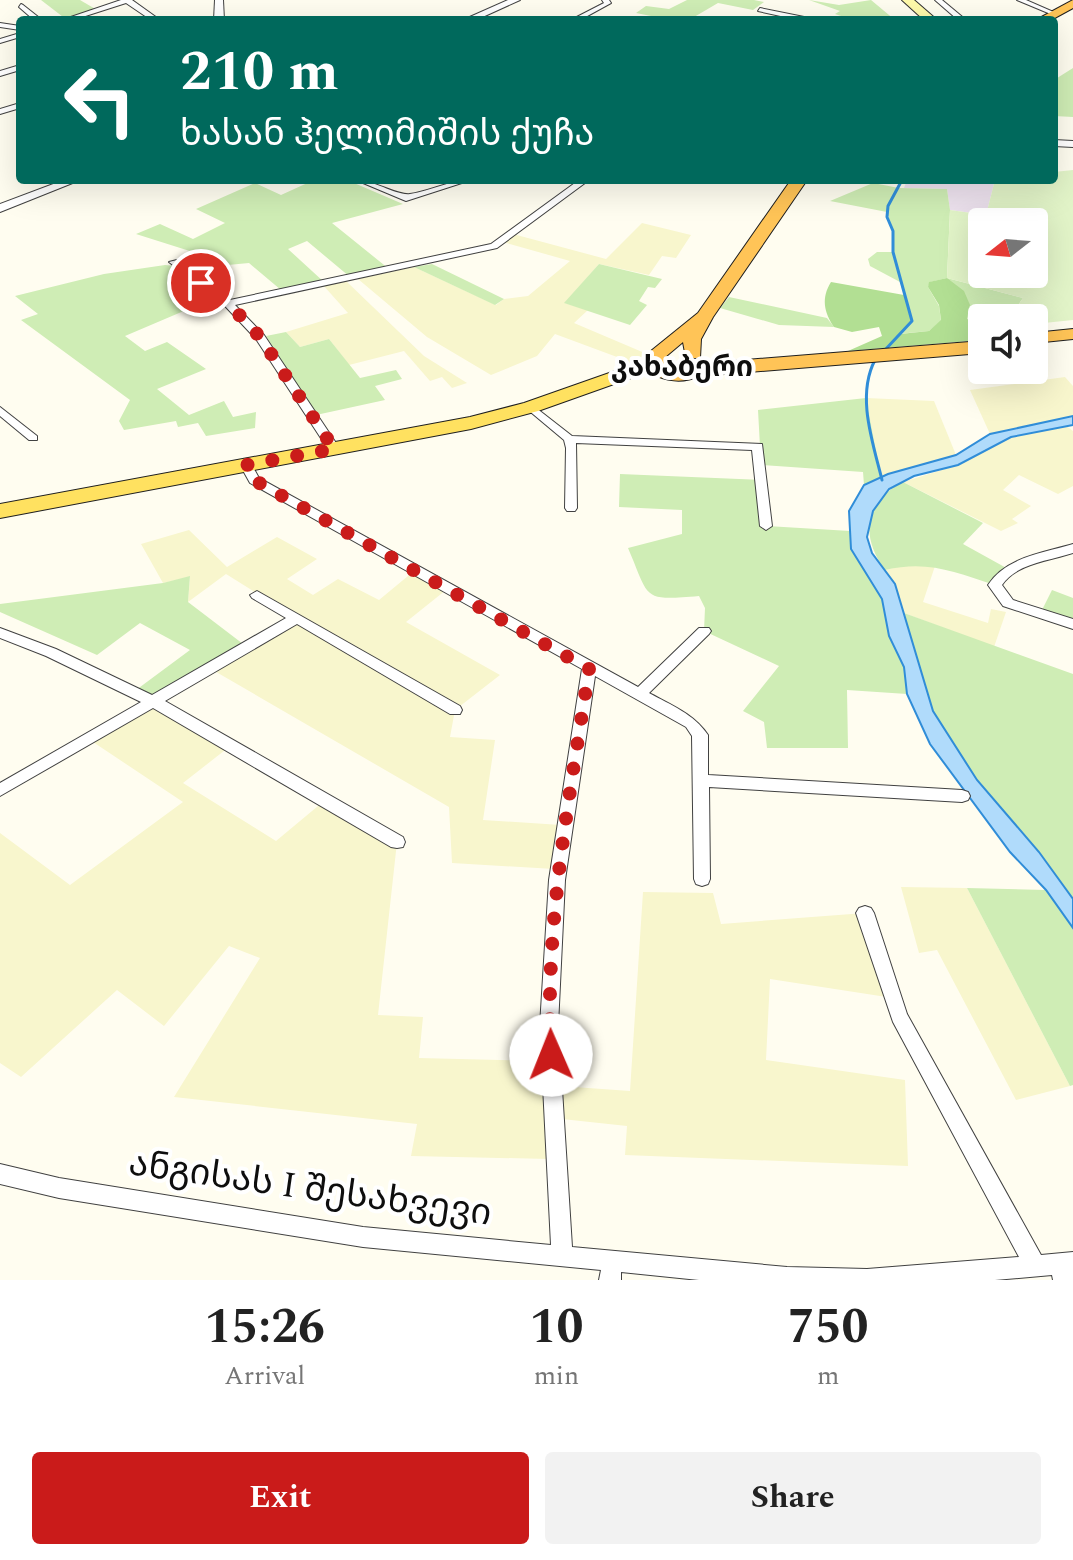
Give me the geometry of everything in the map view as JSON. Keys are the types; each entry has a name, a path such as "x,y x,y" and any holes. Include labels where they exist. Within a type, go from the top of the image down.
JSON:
{"highway":[{"path":"1051,16 1071,5"},
{"path":"704,317 662,363 685,375 696,361 692,339 704,317 796,184"},
{"path":"1048,339 1073,337"},
{"path":"696,361 864,356 968,346"}],"main road":[{"path":"907,0 926,16"},
{"path":"0,511 471,423 531,407 662,363"}],"street":[{"path":"78,16 127,0 150,16"},
{"path":"481,16 516,0"},
{"path":"583,16 608,3 605,0"},
{"path":"938,0 957,16"},
{"path":"1020,0 1055,14"},
{"path":"21,6 33,16"},
{"path":"760,10 789,16"},
{"path":"0,208 63,184"},
{"path":"370,184 406,198 453,184"},
{"path":"228,303 494,246 579,184"},
{"path":"174,262 228,303 260,337 334,449"},
{"path":"531,407 569,439 572,448 571,508"},
{"path":"0,410 33,438"},
{"path":"569,439 758,447 766,526"},
{"path":"246,465 254,480 691,723 700,735 702,879"},
{"path":"1073,548 1018,566 999,576 995,585 1008,603 1073,624"},
{"path":"257,595 455,710"},
{"path":"0,790 297,618"},
{"path":"638,695 704,631"},
{"path":"0,633 81,667 150,701 397,842"},
{"path":"562,1254 549,1026 557,880 589,669"},
{"path":"701,781 962,796"},
{"path":"865,913 899,1016 1034,1264"},
{"name":"ანგისას I შესახვევი","path":"0,1174 59,1188 363,1237 562,1254 611,1271 867,1280 1034,1264 1065,1269"}],"shaded area":[{"path":"906,184 994,184 988,208 968,208 968,212 950,210 947,189 904,188"},
{"path":"642,223 691,235 676,258 662,256 649,275 599,264 565,303 588,310 574,323 647,354 623,366 617,357 555,334 537,356 491,375 427,337 358,279 414,267 496,305 504,299 528,296 570,261 503,242 513,234 606,259"},
{"path":"346,281 424,356 467,383 452,388 442,377 430,381 404,351 349,365 329,339 300,347 286,332 348,313 323,285"},
{"path":"1065,377 1073,386 1073,416 990,434 970,390 1014,384 1048,384 1048,379"},
{"path":"866,398 934,401 956,455 881,477"},
{"path":"1065,425 1073,431 1073,486 1058,494 1019,475 1003,490 1031,506 1012,519 1018,523 1001,531 903,482 958,465 1011,437"},
{"path":"189,530 227,567 277,537 317,559 287,579 313,595 338,579 379,600 414,571 446,590 406,622 500,675 455,710 450,737 495,740 483,820 561,825 554,869 452,863 449,807 211,669 296,618 226,574 188,602 190,577 163,583 141,544"},
{"path":"909,564 935,566 923,602 988,623 991,609 1006,612 994,647 904,613 895,584 885,570"},
{"path":"152,707 229,747 183,783 276,841 324,801 397,842 378,1015 423,1017 419,1058 545,1061 549,1159 411,1156 417,1124 174,1097 260,958 229,946 164,1026 117,990 21,1077 0,1063 0,833 70,885 183,802 93,742"},
{"path":"901,887 967,888 1070,1086 1016,1100 937,950 919,953"},
{"path":"643,892 713,893 721,924 865,913 893,998 770,979 766,1060 905,1080 908,1166 625,1155 627,1126 562,1119 560,1086 630,1091"}],"green space":[{"path":"41,0 80,0 97,10 79,16 62,16"},
{"path":"687,0 764,2 753,10 718,3 696,16 636,13 646,6 669,9"},
{"path":"809,0 839,5 871,0 890,16 835,14 840,11"},
{"path":"1073,68 1073,117 1058,116 1058,77"},
{"path":"1073,170 1073,320 1048,323 1048,304 1019,304 1023,298 985,288 1048,288 1048,208 988,208 994,184 1058,184 1058,172"},
{"path":"253,184 281,195 305,184 356,184 403,204 332,223 389,269 350,277 307,241 288,249 324,282 281,290 249,263 185,269 219,296 125,336 145,351 167,342 206,369 157,389 189,415 224,401 233,417 256,412 255,428 206,436 198,423 178,427 176,421 124,430 119,421 130,400 21,320 38,314 15,296 104,274 176,266 196,253 136,234 160,224 193,239 225,223 196,209"},
{"path":"871,184 947,189 950,210 947,278 930,282 928,287 939,306 941,321 929,331 898,334 912,321 900,282 870,266 868,259 877,252 893,252 893,231 887,212 830,201"},
{"path":"950,210 968,212 968,284 947,278"},
{"path":"432,264 504,299 495,305 414,267"},
{"path":"599,264 662,279 655,288 648,287 639,301 647,305 630,325 564,303"},
{"path":"947,278 968,284 968,288 985,288 1023,298 1019,304 968,304 968,319"},
{"path":"947,278 964,291 970,304 968,341 848,351 882,336 879,327 852,332 834,327 826,310 825,299 831,282 904,295 912,321 900,334 929,331 941,320 939,305 928,287 929,282"},
{"path":"729,297 827,318 834,327 779,325 720,308"},
{"path":"286,332 300,347 329,339 360,378 396,370 402,379 375,386 385,400 316,415 266,336"},
{"path":"866,398 881,477 864,485 863,472 761,465 758,410"},
{"path":"620,474 763,480 767,526 850,531 851,549 882,599 889,636 904,667 907,694 847,690 848,748 767,748 764,722 743,711 779,666 704,631 705,608 699,596 667,598 650,593 645,587 628,548 682,534 682,510 619,507"},
{"path":"903,482 983,523 963,544 1010,570 995,585 928,567 885,570 872,545 870,521 880,499"},
{"path":"190,576 188,602 247,647 150,701 132,693 190,650 140,623 97,655 0,612 0,604 163,583"},
{"path":"1052,590 1073,598 1073,624 1040,614"},
{"path":"904,613 1073,674 1073,899 1039,852 977,780 933,711"},
{"path":"967,888 1046,890 1073,928 1073,1085 1070,1086"}],"water":[{"path":"1073,416 1073,425 1011,437 958,465 914,476 889,489 873,511 867,537 872,553 895,584 933,711 977,780 1039,852 1073,899 1073,928 1046,890 1010,852 930,744 907,694 904,667 889,636 882,599 851,549 849,511 864,485 888,474 956,455 990,434"}],"waterway":[{"path":"884,351 912,321 893,252 893,231 887,217 888,206 900,184"},
{"path":"875,360 869,374 866,404 882,480"}],"district":[{"name":"კახაბერი","path":"682,367"}],"route":[{"path":"201,283 228,303 260,337 334,449 246,465 254,480 589,669 557,880 549,1026 551,1055"}]}
